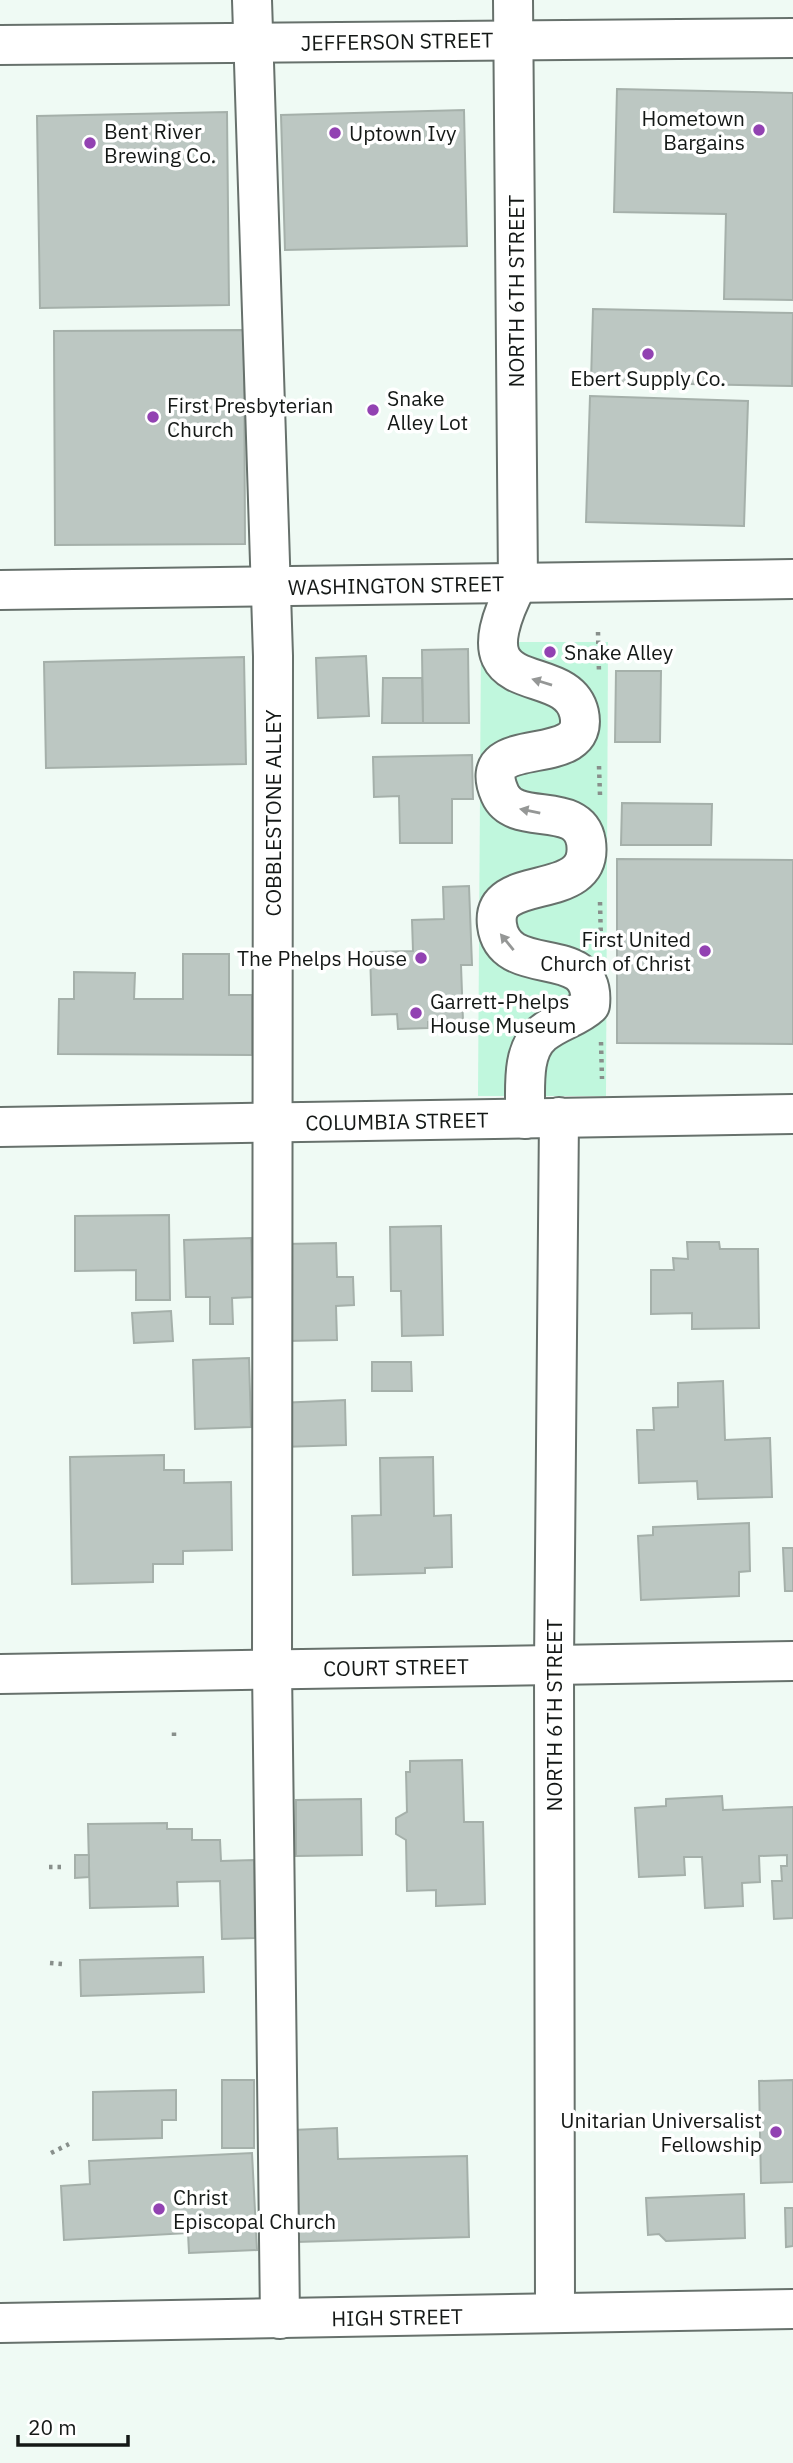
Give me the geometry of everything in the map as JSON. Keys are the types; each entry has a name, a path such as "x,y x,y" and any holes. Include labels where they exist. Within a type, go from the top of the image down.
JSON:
{"street":[{"name":"COBBLESTONE ALLEY","path":"252,0 271,587 272,1668 279,2319"},
{"name":"NORTH 6TH STREET","path":"513,0 518,583"},
{"name":"JEFFERSON STREET","path":"0,45 793,38"},
{"name":"WASHINGTON STREET","path":"0,590 793,579"},
{"path":"518,583 501,614 497,632 499,648 516,674 562,689 572,698 580,725 577,736 565,746 510,756 499,767 495,780 501,797 510,806 569,820 580,828 586,852 584,865 574,877 535,887 506,900 498,913 497,926 502,940 512,950 525,957 575,969 587,979 591,992 590,1005 577,1017 542,1034 530,1050 542,1118"},
{"name":"COLUMBIA STREET","path":"0,1127 793,1114"},
{"name":"NORTH 6TH STREET","path":"542,1118 554,1665 555,2313"},
{"name":"COURT STREET","path":"0,1674 793,1661"},
{"name":"HIGH STREET","path":"0,2323 793,2309"}],"path":[{"path":"174,1729 174,1736"},
{"path":"49,1867 62,1867"},
{"path":"50,1963 62,1964"},
{"path":"51,2153 69,2144"}],"green space":[{"path":"481,642 608,642 606,1096 478,1096"}],"building":[{"path":"617,89 793,93 793,300 724,299 726,214 614,212"},
{"path":"464,110 467,246 285,250 281,115"},
{"path":"227,112 229,305 40,308 37,116"},
{"path":"593,309 793,313 792,386 591,382"},
{"path":"244,330 245,544 55,545 54,331"},
{"path":"590,396 748,401 744,526 586,522"},
{"path":"468,649 469,723 423,723 422,650"},
{"path":"366,656 369,716 318,718 316,658"},
{"path":"244,657 246,764 46,768 44,662"},
{"path":"616,671 661,671 660,742 615,742"},
{"path":"383,678 422,678 423,723 382,723"},
{"path":"472,755 473,799 452,799 452,843 400,843 399,796 374,797 373,757"},
{"path":"622,803 712,804 711,845 621,845"},
{"name":"First United Church of Christ","path":"617,859 793,860 793,1044 617,1043"},
{"name":"The Phelps House","path":"469,886 472,965 461,965 463,1021 428,1022 428,1028 398,1029 397,1014 372,1015 370,952 413,951 412,920 444,919 443,887"},
{"path":"183,954 229,954 229,995 252,995 252,1055 58,1054 59,999 74,999 74,972 135,973 134,999 183,999"},
{"path":"169,1215 170,1300 136,1300 136,1270 75,1271 75,1216"},
{"path":"441,1226 443,1335 402,1336 401,1291 391,1291 390,1227"},
{"path":"251,1238 253,1297 232,1298 233,1324 210,1324 210,1297 186,1297 184,1240"},
{"path":"687,1242 719,1242 720,1249 758,1249 759,1328 692,1329 692,1313 651,1314 651,1270 674,1270 673,1258 688,1259"},
{"path":"336,1243 337,1277 353,1277 354,1305 336,1306 337,1340 286,1341 284,1244"},
{"path":"171,1311 173,1341 134,1343 132,1313"},
{"path":"249,1358 251,1427 195,1429 193,1360"},
{"path":"372,1362 411,1362 412,1391 372,1391"},
{"path":"723,1381 725,1440 770,1438 772,1497 698,1499 697,1481 639,1483 637,1430 654,1430 653,1408 678,1407 678,1383"},
{"path":"345,1400 346,1445 281,1447 279,1403"},
{"path":"164,1455 164,1470 184,1470 184,1483 231,1482 232,1550 183,1551 183,1564 153,1564 153,1582 72,1584 70,1457"},
{"path":"433,1457 434,1516 451,1515 452,1567 425,1568 425,1573 353,1575 352,1516 381,1515 380,1458"},
{"path":"749,1523 750,1571 739,1572 739,1596 641,1600 638,1536 653,1535 653,1527"},
{"path":"783,1548 793,1548 793,1591 785,1591"},
{"path":"462,1760 464,1822 483,1822 485,1904 436,1906 436,1890 407,1891 406,1840 396,1834 396,1818 407,1812 406,1772 410,1772 410,1761"},
{"path":"722,1796 723,1810 793,1807 793,1918 774,1919 772,1881 782,1881 781,1866 787,1866 787,1855 759,1856 760,1882 742,1883 743,1906 705,1908 702,1857 684,1857 685,1875 639,1877 635,1808 666,1806 666,1799"},
{"path":"361,1799 362,1855 296,1856 296,1800"},
{"path":"167,1823 167,1829 192,1829 192,1840 220,1840 221,1861 254,1860 255,1938 222,1939 220,1881 177,1882 178,1906 90,1908 88,1824"},
{"path":"75,1855 89,1855 89,1877 75,1878"},
{"path":"203,1957 204,1992 81,1996 80,1960"},
{"path":"222,2080 254,2080 254,2148 222,2148"},
{"name":"Unitarian Universalist Fellowship","path":"793,2080 793,2182 761,2183 759,2081"},
{"path":"176,2090 176,2120 162,2120 162,2138 93,2140 93,2092"},
{"path":"337,2128 338,2159 467,2156 469,2237 296,2242 293,2130"},
{"name":"Christ Episcopal Church","path":"252,2153 257,2250 189,2253 188,2233 64,2240 61,2186 90,2184 89,2161"},
{"path":"744,2194 745,2238 666,2241 659,2234 648,2235 646,2198"},
{"path":"785,2208 793,2208 793,2246 786,2247"}],"place":[{"name":"Hometown Bargains","path":"759,130"},
{"name":"Uptown Ivy","path":"335,133"},
{"name":"Bent River Brewing Co.","path":"90,143"},
{"name":"Ebert Supply Co.","path":"648,354"},
{"name":"Snake Alley Lot","path":"373,410"},
{"name":"First Presbyterian Church","path":"153,417"},
{"name":"Snake Alley","path":"550,652"},
{"name":"First United Church of Christ","path":"705,951"},
{"name":"The Phelps House","path":"421,958"},
{"name":"Garrett-Phelps House Museum","path":"416,1013"},
{"name":"Unitarian Universalist Fellowship","path":"776,2132"},
{"name":"Christ Episcopal Church","path":"159,2209"}]}
